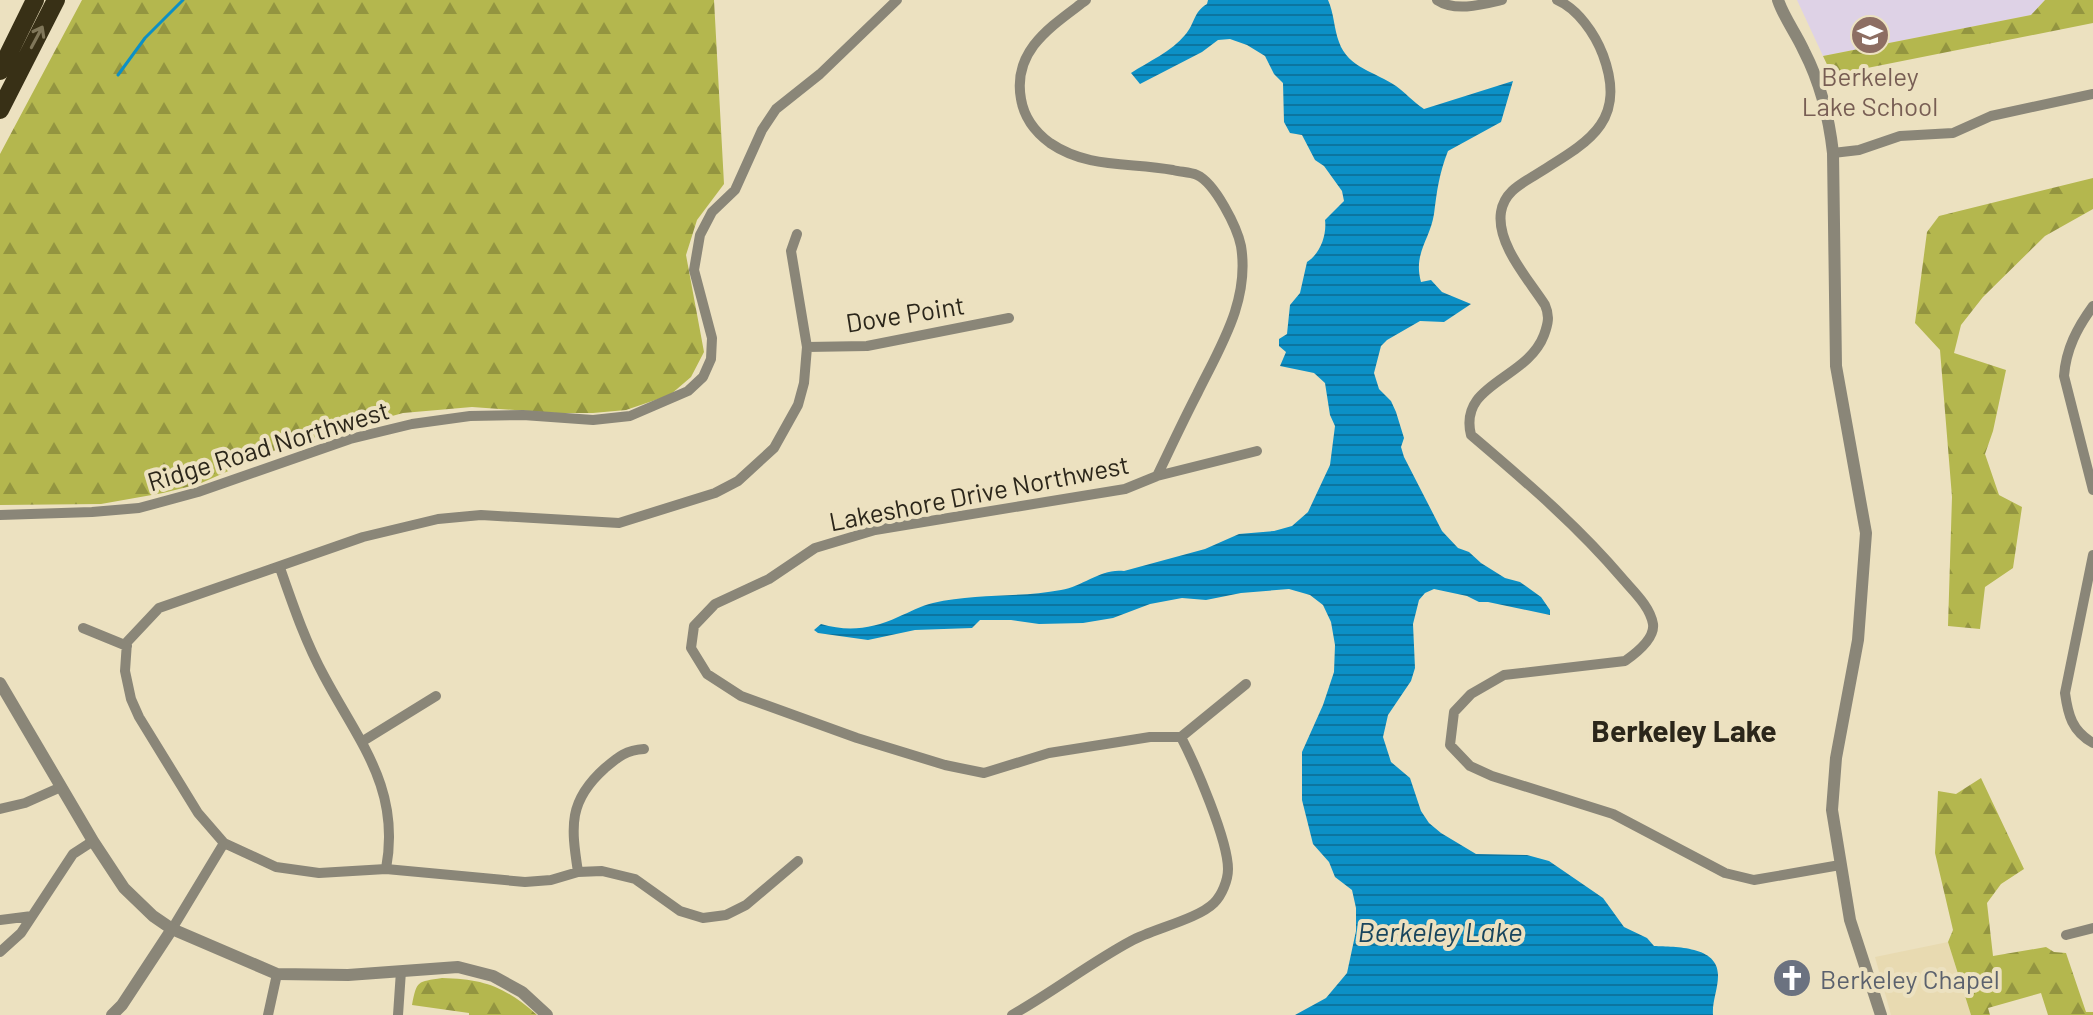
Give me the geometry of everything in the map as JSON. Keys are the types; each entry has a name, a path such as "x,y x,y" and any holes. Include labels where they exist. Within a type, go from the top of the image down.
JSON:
{"highway":[{"path":"0,71 35,0"},
{"path":"0,110 56,0"}],"street":[{"name":"Ridge Road Northwest","path":"0,515 139,508 198,492 350,439 412,424 470,416 593,420 630,416 688,391 703,377 711,359 712,338 694,270 700,235 712,212 735,190 762,130 776,109 820,74 897,0"},
{"name":"Lakeshore Drive Northwest","path":"1086,0 1050,27 1029,49 1022,64 1019,86 1025,115 1039,135 1070,155 1109,165 1162,168 1196,175 1217,197 1232,220 1241,246 1241,290 1225,343 1157,476 1125,489 875,530 815,548 769,579 715,604 694,626 691,648 707,674 741,696 857,738 945,765 984,773 1049,753 1150,737 1181,737"},
{"path":"1437,0 1446,6 1476,6 1502,0"},
{"path":"1557,0 1570,6 1600,47 1610,75 1611,103 1601,126 1587,140 1506,196 1501,215 1502,230 1510,249 1549,313 1548,325 1539,347 1527,361 1477,398 1467,421 1471,435 1551,503 1590,541 1644,603 1653,624 1652,631 1636,654 1625,661 1504,675 1493,681 1471,694 1454,712 1450,745 1470,766 1492,776 1613,814 1725,873 1754,880 1840,865"},
{"path":"1778,0 1807,57 1830,120 1836,366 1866,533 1859,626 1836,758 1832,810 1850,920 1881,1015"},
{"path":"1833,153 1859,150 1900,136 1953,133 1991,116 2093,94"},
{"path":"797,234 791,251 807,347 804,383 789,423 774,448 738,481 715,493 656,514 619,523 504,516 438,519 399,527 321,551 280,568 159,608 141,625 127,646 125,671 131,699 198,813 224,843 276,867 319,873 386,869 516,881 551,880 578,872 602,871 635,879 680,911 703,918 726,915 746,905 798,861"},
{"path":"2093,306 2073,337 2064,376 2093,490"},
{"name":"Dove Point","path":"807,347 867,346 1009,318"},
{"path":"1157,476 1257,451"},
{"path":"2093,555 2088,599 2065,693 2068,715 2074,727 2093,743"},
{"path":"280,568 303,634 363,741 386,796 386,869"},
{"path":"83,628 127,646"},
{"path":"0,683 124,888 153,916 172,929 277,974 319,975 458,967 493,976 522,992 547,1015"},
{"path":"1012,1015 1116,949 1216,902 1228,869 1224,847 1181,737 1246,684"},
{"path":"363,741 436,696"},
{"path":"578,872 572,830 573,816 581,795 586,786 621,754 644,749"},
{"path":"0,809 25,803 61,787"},
{"path":"0,952 21,933 67,862 93,841"},
{"path":"112,1015 172,929 224,843"},
{"path":"0,920 32,916"},
{"path":"2066,935 2093,928"},
{"path":"398,1015 401,971"},
{"path":"268,1015 277,974"}],"shaded area":[{"name":"Berkeley Lake School","path":"1797,0 2045,0 2031,15 1823,56"},
{"path":"1948,942 1971,1015 1891,1015 1875,957"}],"green space":[{"path":"82,0 714,0 724,184 697,220 686,255 704,352 691,377 670,395 626,410 556,413 472,407 403,413 287,445 199,484 163,493 101,504 0,505 0,154"},
{"path":"2045,0 2093,0 2093,23 1832,75 1823,56 2031,15"},
{"path":"2093,178 2093,209 2045,236 1983,297 1961,325 1954,353 2006,370 1985,454 1999,495 2022,507 2013,568 1985,587 1980,629 1948,626 1952,497 1940,350 1915,323 1927,232 1939,216"},
{"path":"1981,778 2024,869 2001,884 1987,903 1993,956 2046,947 2054,952 2066,953 2086,1012 2093,1012 2093,1015 2048,1015 2041,993 1988,1008 1990,1015 1971,1015 1948,942 1953,930 1935,853 1938,791 1956,794"},
{"path":"442,978 494,986 537,1015 469,1015 412,1005 420,984"}],"water":[{"name":"Berkeley Lake","path":"1208,0 1328,0 1339,42 1349,58 1396,86 1424,109 1513,81 1501,122 1448,151 1432,223 1419,263 1421,282 1431,280 1442,292 1471,304 1444,322 1420,321 1387,340 1381,346 1374,373 1379,389 1391,401 1396,412 1404,438 1401,447 1404,457 1442,531 1458,548 1541,597 1550,615 1479,602 1467,596 1434,589 1425,593 1419,600 1413,624 1415,668 1411,681 1388,715 1383,737 1391,762 1410,778 1421,811 1441,833 1476,854 1527,855 1549,861 1603,898 1624,927 1647,938 1654,946 1695,950 1712,959 1718,976 1713,1015 1295,1015 1326,998 1347,973 1356,931 1352,890 1335,877 1329,862 1313,844 1302,800 1302,752 1334,672 1335,645 1331,622 1323,605 1310,595 1289,589 1206,600 1182,598 1150,604 1113,618 1083,623 980,620 972,628 915,630 868,640 814,630 821,624 841,628 869,627 949,600 1061,590 1108,572 1124,571 1205,549 1239,534 1292,526 1308,512 1330,465 1335,426 1325,383 1314,373 1280,366 1286,352 1279,346 1279,339 1287,334 1290,305 1300,293 1307,262 1322,244 1325,220 1344,201 1342,191 1324,166 1315,160 1302,135 1290,133 1284,122 1283,83 1274,74 1265,56 1247,45 1230,39 1218,40 1202,52 1140,84 1131,73 1180,41"}],"waterway":[{"path":"118,75 145,38 183,0"}],"place":[{"name":"Berkeley Lake School","path":"1870,35"},
{"name":"Berkeley Chapel","path":"1792,978"}],"district":[{"name":"Berkeley Lake","path":"1684,730"}]}
